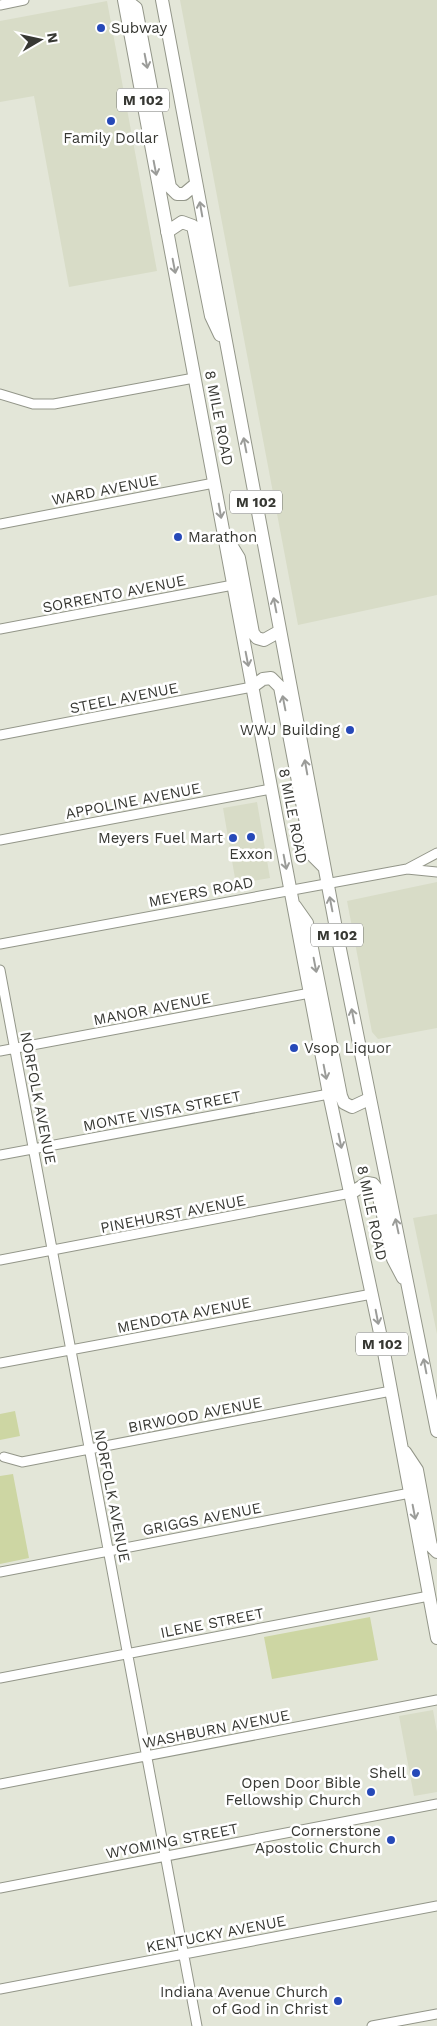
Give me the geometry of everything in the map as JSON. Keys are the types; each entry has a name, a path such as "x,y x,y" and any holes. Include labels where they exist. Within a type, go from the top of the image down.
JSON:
{"highway":[{"path":"125,0 136,8 170,187 177,194 184,194 196,184"},
{"name":"8 MILE ROAD","path":"125,0 329,1094 372,1294 410,1493 433,1593 437,1638"},
{"name":"8 MILE ROAD","path":"162,0 369,1099 410,1292 433,1384 437,1431"},
{"path":"167,232 182,222 194,226 212,316 228,351"},
{"path":"223,532 239,558 253,633 257,638 264,640 280,631"},
{"path":"252,687 261,680 271,678 280,687 312,855 324,867"},
{"path":"293,904 307,923 340,1096 347,1105 352,1107 369,1099"},
{"path":"351,1194 367,1183 373,1184 377,1189 393,1259 410,1292"},
{"path":"402,1448 416,1470 431,1546 437,1552"}],"street":[{"path":"0,4 24,0"},
{"path":"0,394 33,404 54,404 194,378"},
{"name":"WARD AVENUE","path":"0,524 214,483"},
{"name":"SORRENTO AVENUE","path":"0,630 233,585"},
{"name":"STEEL AVENUE","path":"0,735 252,687"},
{"name":"APPOLINE AVENUE","path":"0,840 271,789"},
{"name":"MEYERS ROAD","path":"407,869 437,853"},
{"name":"MEYERS ROAD","path":"0,944 290,889 407,869 437,872"},
{"name":"NORFOLK AVENUE","path":"0,970 197,2026"},
{"name":"MANOR AVENUE","path":"0,1052 310,993"},
{"name":"MONTE VISTA STREET","path":"0,1155 329,1094"},
{"name":"PINEHURST AVENUE","path":"0,1260 351,1194"},
{"name":"MENDOTA AVENUE","path":"0,1363 372,1294"},
{"name":"BIRWOOD AVENUE","path":"4,1456 22,1462 391,1391"},
{"name":"GRIGGS AVENUE","path":"0,1572 410,1493"},
{"name":"ILENE STREET","path":"0,1678 433,1593"},
{"name":"WASHBURN AVENUE","path":"0,1784 437,1700"},
{"name":"WYOMING STREET","path":"0,1888 437,1804"},
{"name":"KENTUCKY AVENUE","path":"0,1989 437,1906"},
{"path":"372,2026 437,2014"}],"shaded area":[{"path":"180,0 437,0 437,595 298,625"},
{"path":"107,1 157,271 69,287 34,96 0,102 0,21"},
{"path":"257,802 270,878 236,884 223,808"},
{"path":"437,882 437,1028 378,1039 372,1032 347,901"},
{"path":"437,1214 437,1334 413,1218"},
{"path":"433,1710 437,1732 437,1792 414,1796 399,1716"}],"green space":[{"path":"15,1411 20,1436 0,1440 0,1414"},
{"path":"13,1474 29,1558 0,1564 0,1476"},
{"path":"370,1617 378,1660 272,1679 264,1637"}],"place":[{"name":"Subway","path":"101,28"},
{"name":"Family Dollar","path":"111,121"},
{"name":"Marathon","path":"178,537"},
{"name":"WWJ Building","path":"350,730"},
{"name":"Exxon","path":"251,837"},
{"name":"Meyers Fuel Mart","path":"233,838"},
{"name":"Vsop Liquor","path":"294,1048"},
{"name":"Shell","path":"416,1773"},
{"name":"Open Door Bible Fellowship Church","path":"371,1792"},
{"name":"Cornerstone Apostolic Church","path":"391,1840"},
{"name":"Indiana Avenue Church of God in Christ","path":"338,2001"}]}
